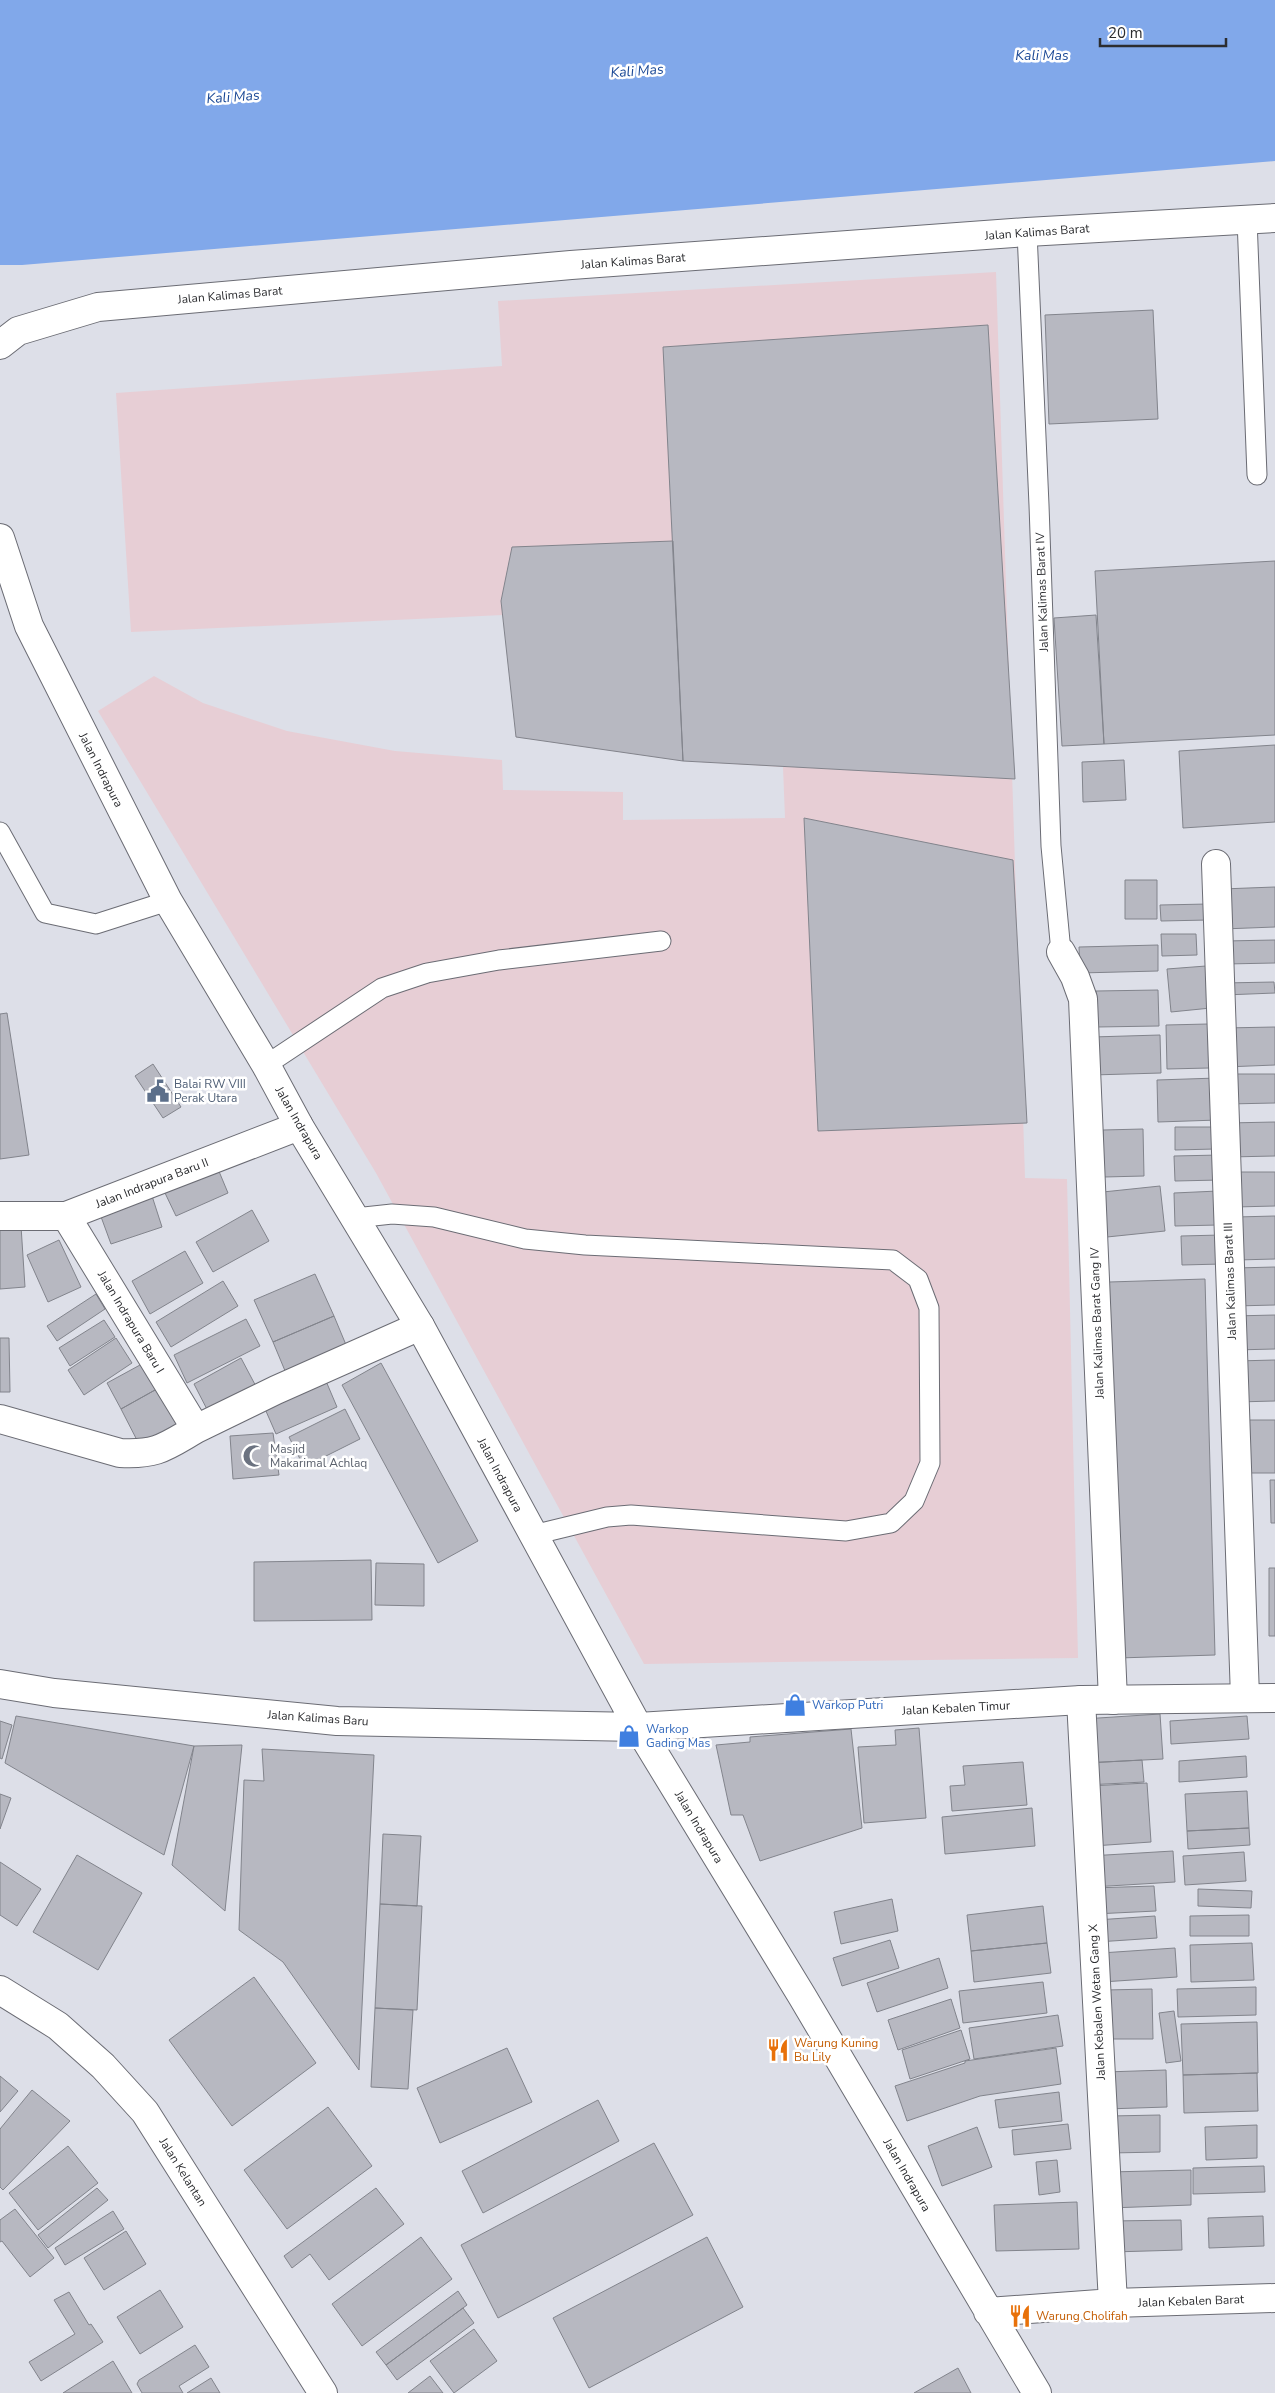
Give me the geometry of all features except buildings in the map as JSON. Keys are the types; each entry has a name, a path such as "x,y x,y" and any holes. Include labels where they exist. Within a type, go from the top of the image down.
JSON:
{"street":[{"name":"Jalan Kalimas Barat","path":"0,345 18,331 98,307 571,265 1027,232 1275,218"},
{"name":"Jalan Indrapura","path":"0,538 29,626 168,901 266,1065 299,1126 420,1326 638,1727 802,1996 1037,2393"},
{"name":"Jalan Kalimas Barat III","path":"1216,864 1245,1698"},
{"name":"Jalan Kalimas Barat Gang IV","path":"1061,952 1075,977 1083,999 1113,1700"},
{"name":"Jalan Indrapura Baru II","path":"0,1216 66,1216 299,1126"},
{"name":"Jalan Indrapura Baru I","path":"66,1216 196,1429"},
{"path":"0,1419 120,1453 149,1453 164,1448 196,1429 276,1390 420,1326"},
{"name":"Jalan Kalimas Baru","path":"0,1684 54,1694 336,1721 638,1727"},
{"name":"Jalan Kebalen Timur","path":"638,1727 1081,1700 1275,1698"},
{"name":"Jalan Kebalen Wetan Gang X","path":"1081,1700 1113,2304"},
{"name":"Jalan Kelantan","path":"0,1990 58,2026 103,2066 145,2112 323,2393"},
{"name":"Jalan Kebalen Barat","path":"988,2312 1113,2304 1275,2298"}],"lane":[{"path":"1247,219 1257,475"},
{"name":"Jalan Kalimas Barat IV","path":"1027,232 1040,524 1051,846 1061,952"},
{"path":"0,832 45,913 96,924 168,901"},
{"path":"266,1065 382,988 427,973 499,960 661,941"},
{"path":"356,1218 392,1214 434,1217 525,1239 585,1245 893,1260 918,1279 928,1308 930,1463 914,1501 891,1523 846,1531 631,1515 607,1517 533,1535"}],"shaded area":[{"path":"996,272 1025,1178 1067,1179 1078,1658 644,1664 376,1173 98,711 154,676 203,703 287,731 395,751 502,760 503,790 623,792 623,820 785,818 783,767 683,761 516,737 503,615 131,632 116,393 502,366 498,301"}],"water":[{"name":"Kali Mas","path":"0,0 1275,0 1275,161 22,265 0,265"}],"place":[{"name":"Balai RW VIII Perak Utara","path":"158,1091"},
{"name":"Masjid Makarimal Achlaq","path":"254,1456"},
{"name":"Warkop Putri","path":"795,1705"},
{"name":"Warkop Gading Mas","path":"629,1736"},
{"name":"Warung Kuning Bu Lily","path":"778,2050"},
{"name":"Warung Cholifah","path":"1020,2316"}]}
